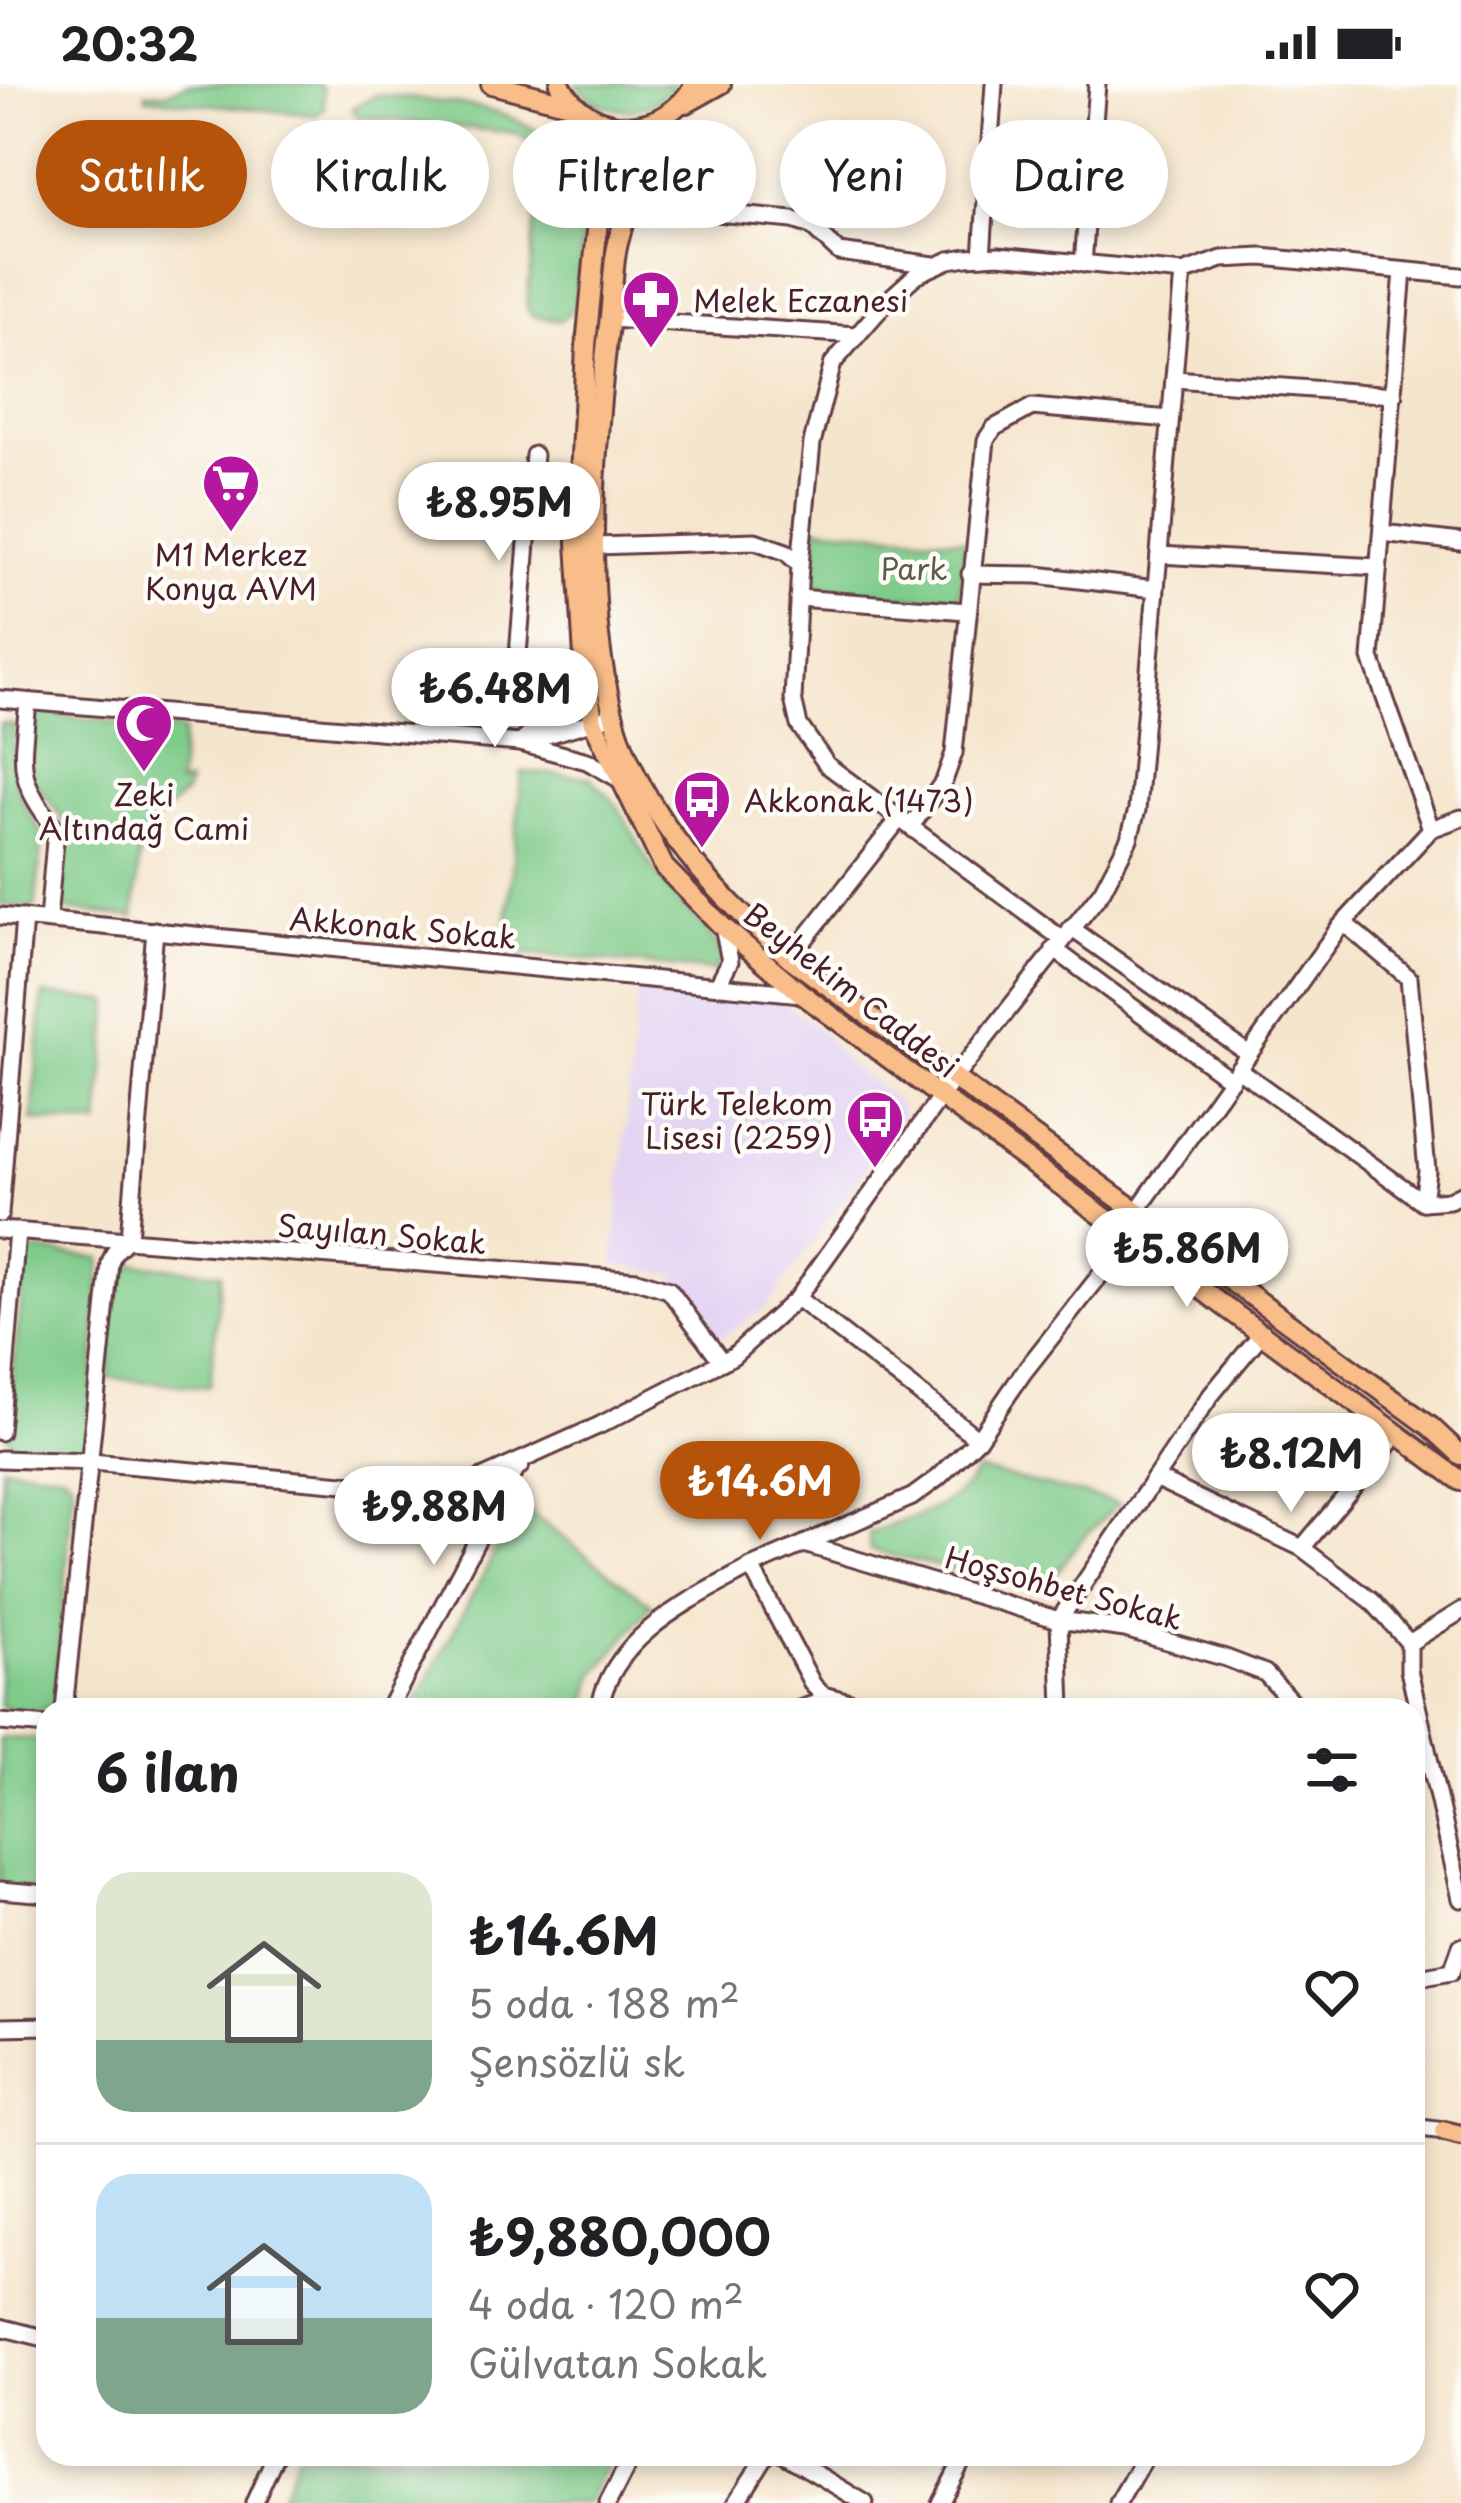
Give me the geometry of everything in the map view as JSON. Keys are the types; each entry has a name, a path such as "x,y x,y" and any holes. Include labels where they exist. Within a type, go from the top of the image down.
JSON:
{"main road":[{"path":"491,84 626,127 648,124 721,84"},
{"path":"560,84 579,109"},
{"name":"Beyhekim Caddesi","path":"668,120 695,84"},
{"name":"Beyhekim Caddesi","path":"579,109 582,120"},
{"name":"Beyhekim Caddesi","path":"598,228 586,346 578,543 584,657 593,722 664,867 723,927 802,994 1461,1481"},
{"name":"Beyhekim Caddesi","path":"623,228 617,246 594,509 601,637 629,761 663,820 702,874 790,958 1431,1427 1461,1455"}],"street":[{"path":"982,256 994,84"},
{"path":"1083,264 1097,84"},
{"path":"756,217 811,226 839,252 937,266"},
{"path":"1461,276 1262,257 1222,259 1183,273 982,256 916,275 833,363 812,443 793,699 800,724 827,765 1063,939 1235,1074 1424,1202 1461,1194"},
{"path":"1403,271 1371,658 1431,829"},
{"path":"0,1459 91,1462 448,1493 722,1362 797,1298 955,1077 1102,891 1129,839 1137,810 1183,273"},
{"path":"610,319 857,335"},
{"path":"1174,379 1394,395"},
{"path":"790,958 944,781 954,753 980,463 994,428 1032,407 1170,419"},
{"path":"486,692 508,688 516,680 533,455"},
{"path":"1382,533 1461,542"},
{"path":"596,546 755,541 786,552 800,565"},
{"path":"1159,555 1378,567"},
{"path":"970,574 1037,574 1155,589"},
{"path":"798,598 967,611"},
{"path":"520,743 557,711 584,657"},
{"path":"0,699 520,743 587,761 619,779"},
{"path":"28,702 22,770 30,796 56,830 48,920"},
{"path":"520,743 615,715"},
{"path":"1137,1211 1344,923 1431,829 1461,818"},
{"name":"Akkonak Sokak","path":"0,916 802,994"},
{"path":"0,1214 24,918"},
{"path":"1344,923 1409,978 1426,1171 1424,1202"},
{"path":"718,984 730,962 723,927"},
{"path":"65,1698 110,1263 129,1238 155,930"},
{"path":"1063,939 1249,1054"},
{"path":"0,1432 8,1230"},
{"name":"Sayılan Sokak","path":"8,1230 637,1280 669,1290 722,1362"},
{"path":"603,1698 614,1668 651,1628 751,1567 912,1497 938,1478 978,1439 1023,1373 1131,1236"},
{"path":"797,1298 978,1439"},
{"path":"1062,1698 1059,1620 1211,1396 1263,1332"},
{"path":"1302,1548 1398,1433"},
{"path":"394,1698 511,1477 527,1458"},
{"path":"1155,1478 1302,1548 1372,1600 1409,1643 1408,1670 1414,1698"},
{"name":"Hoşsohbet Sokak","path":"804,1544 1059,1620 1125,1629 1265,1673 1288,1698"},
{"path":"751,1567 813,1685 833,1698"},
{"path":"1409,1643 1461,1611"},
{"path":"0,1722 36,1725"},
{"path":"1425,1743 1461,1899"},
{"path":"0,1890 36,1892"},
{"path":"1425,1976 1456,1970 1461,1946"},
{"path":"0,2027 36,2026"},
{"path":"1425,2128 1455,2132"},
{"path":"0,2327 36,2335"},
{"path":"266,2466 271,2473"},
{"path":"254,2503 273,2466"},
{"path":"608,2503 627,2466"},
{"path":"736,2503 759,2466"},
{"path":"803,2466 866,2503"},
{"path":"940,2503 960,2466"},
{"path":"1118,2503 1139,2466"}],"shaded area":[{"path":"638,983 774,996 896,1100 904,1115 766,1308 721,1337 711,1337 673,1275 614,1264"}],"green space":[{"path":"186,84 318,84 323,88 324,109 315,115 146,98 146,93 166,93"},
{"path":"576,84 675,84 652,103 626,110 599,103"},
{"path":"376,95 464,105 516,120 513,133 489,130 489,120 388,120 358,117 351,109"},
{"path":"534,228 583,228 575,307 560,321 531,315 527,306"},
{"name":"Park","path":"816,527 965,540 959,602 810,588"},
{"path":"36,713 183,730 178,785 188,783 186,792 141,835 134,917 58,909 65,831 61,817 31,776"},
{"path":"0,723 14,725 16,782 43,834 35,908 0,905"},
{"path":"522,772 590,777 617,805 650,864 681,905 706,928 720,951 715,971 504,952"},
{"path":"43,995 110,1001 99,1125 32,1120"},
{"path":"27,1250 101,1258 88,1445 80,1453 12,1447 6,1431"},
{"path":"118,1262 221,1273 206,1387 108,1378"},
{"path":"2,1466 61,1473 71,1479 73,1487 55,1698 36,1698 36,1713 0,1707"},
{"path":"977,1470 1119,1503 1080,1541 1052,1579 1026,1572 1015,1575 1009,1584 870,1550 869,1533 944,1503"},
{"path":"520,1505 652,1605 595,1674 588,1698 418,1698"},
{"path":"0,1738 36,1739 36,1888 0,1888"},
{"path":"292,2466 607,2466 587,2503 277,2503"}],"place":[{"name":"Melek Eczanesi","path":"651,350"},
{"name":"M1 Merkez Konya AVM","path":"231,534"},
{"name":"Zeki Altındağ Cami","path":"144,774"},
{"name":"Akkonak (1473)","path":"702,850"},
{"name":"Türk Telekom Lisesi (2259)","path":"875,1170"}]}
